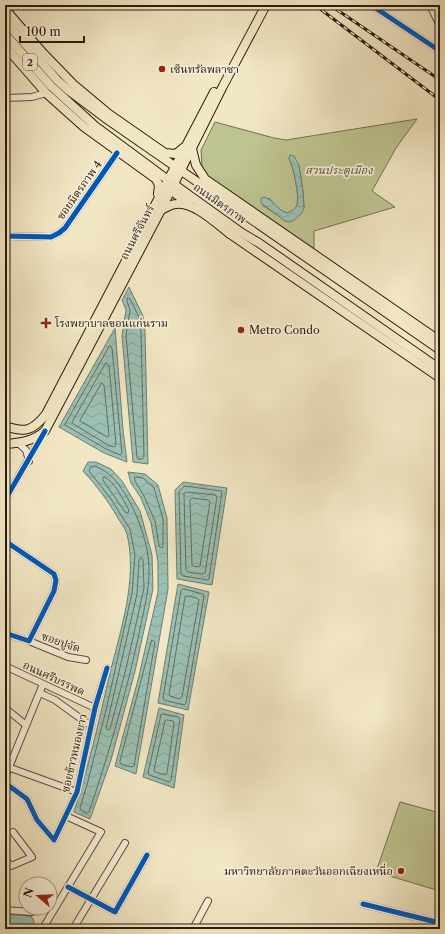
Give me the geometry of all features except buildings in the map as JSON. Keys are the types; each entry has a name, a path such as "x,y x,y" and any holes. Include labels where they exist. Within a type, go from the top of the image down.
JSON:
{"main road":[{"name":"ถนนศรีจันทร์","path":"5,426 16,430 26,430 38,424 46,414 154,204 169,185 180,166 262,5"},
{"name":"ถนนศรีจันทร์","path":"189,146 266,5"},
{"name":"ถนนมิตรภาพ","path":"5,9 43,53 80,113 112,140 169,185 259,243 440,368"},
{"name":"ถนนมิตรภาพ","path":"5,21 61,84 88,96 124,124"},
{"name":"ถนนมิตรภาพ","path":"5,34 61,84 97,112 180,166 266,230 440,350"},
{"name":"2","path":"5,46 46,93"},
{"path":"46,93 84,127 117,153 156,179 169,185"},
{"path":"97,112 124,124 165,152 180,166 205,179 251,211 266,230"},
{"path":"84,127 112,140"},
{"path":"165,152 176,154 189,146 196,165 205,179"},
{"path":"154,204 159,191 159,185 156,179"},
{"name":"ถนนศรีจันทร์","path":"45,431 161,210 169,185"},
{"name":"ถนนมิตรภาพ","path":"169,185 192,207 440,378"},
{"path":"161,210 175,204 183,204 192,207"},
{"name":"ถนนมิตรภาพ","path":"251,211 400,313 439,342"},
{"path":"230,234 259,243"},
{"path":"329,292 333,305"},
{"path":"387,313 400,313"},
{"path":"372,331 386,331"},
{"path":"5,444 18,443 35,438 45,431"}],"street":[{"path":"371,5 440,51"},
{"path":"430,5 440,26"},
{"path":"5,98 32,97 46,93"},
{"name":"ซอยมิตรภาพ 4","path":"5,236 51,237 59,233 65,228 117,153"},
{"path":"5,500 45,431"},
{"path":"18,443 26,450 28,461"},
{"path":"5,541 54,574 56,580 54,591 29,641"},
{"name":"ซอยปูจัด","path":"6,636 29,641 68,657 86,660"},
{"name":"ถนนศรีบรรพด","path":"5,666 95,708"},
{"name":"ซอยข้าวหมองยาว","path":"5,784 27,798 37,820 54,840 77,792 95,708 107,668"},
{"path":"5,777 7,767 43,684"},
{"path":"40,693 55,700 91,726"},
{"path":"5,708 26,725"},
{"path":"7,767 77,792"},
{"path":"42,928 101,832 66,816"},
{"path":"5,859 11,866 32,857 13,832"},
{"path":"73,929 125,843"},
{"path":"68,887 115,912 147,855"},
{"path":"193,929 208,901"},
{"path":"362,904 440,923"},
{"path":"5,910 18,911"}],"green space":[{"name":"สวนประตูเมือง","path":"417,119 396,148 372,191 395,207 314,231 314,251 209,178 202,167 201,150 215,122 286,140","holes":["289,158 299,165 304,208 286,221 262,205 269,198 278,209 287,213 295,208 298,201 297,189"]},
{"path":"400,802 440,813 440,891 376,872"}],"water":[{"path":"290,155 294,156 299,165 304,208 301,214 290,222 285,221 261,203 261,198 267,198 287,213 296,207 298,201 297,189 289,158"},
{"path":"129,287 143,316 145,331 148,464 133,462 122,336 126,310 122,300"},
{"path":"115,328 127,462 104,453 59,427"},
{"path":"88,462 96,462 111,469 122,481 140,511 152,555 153,589 135,671 111,760 90,819 74,812 93,745 126,606 129,588 130,552 127,534 123,526 93,482 83,471"},
{"path":"128,472 145,474 158,485 167,518 168,589 136,774 115,766 139,676 158,592 158,562 151,523 141,498 131,483"},
{"path":"183,482 227,488 212,585 177,579 175,490"},
{"path":"178,584 209,592 188,710 158,703"},
{"path":"159,708 184,715 174,788 143,777"},
{"path":"5,914 31,916 34,921 34,929 5,929"}],"railway":[{"path":"315,5 440,100"},
{"path":"330,5 440,80"}],"cycle path":[{"path":"371,5 440,51"},
{"path":"5,236 51,237 59,233 65,228 117,153"},
{"path":"5,500 45,431"},
{"path":"5,541 54,574 56,580 54,591 29,641 5,633"},
{"path":"5,784 27,799 37,820 54,840 77,792 95,708 107,668"},
{"path":"68,887 115,912 147,855"},
{"path":"363,904 440,923"}],"place":[{"name":"เซ็นทรัลพลาซา","path":"162,69"},
{"name":"โรงพยาบาลขอนแก่นราม","path":"46,323"},
{"name":"Metro Condo","path":"241,330"},
{"name":"มหาวิทยาลัยภาคตะวันออกเฉียงเหนี่อ","path":"401,871"}]}
